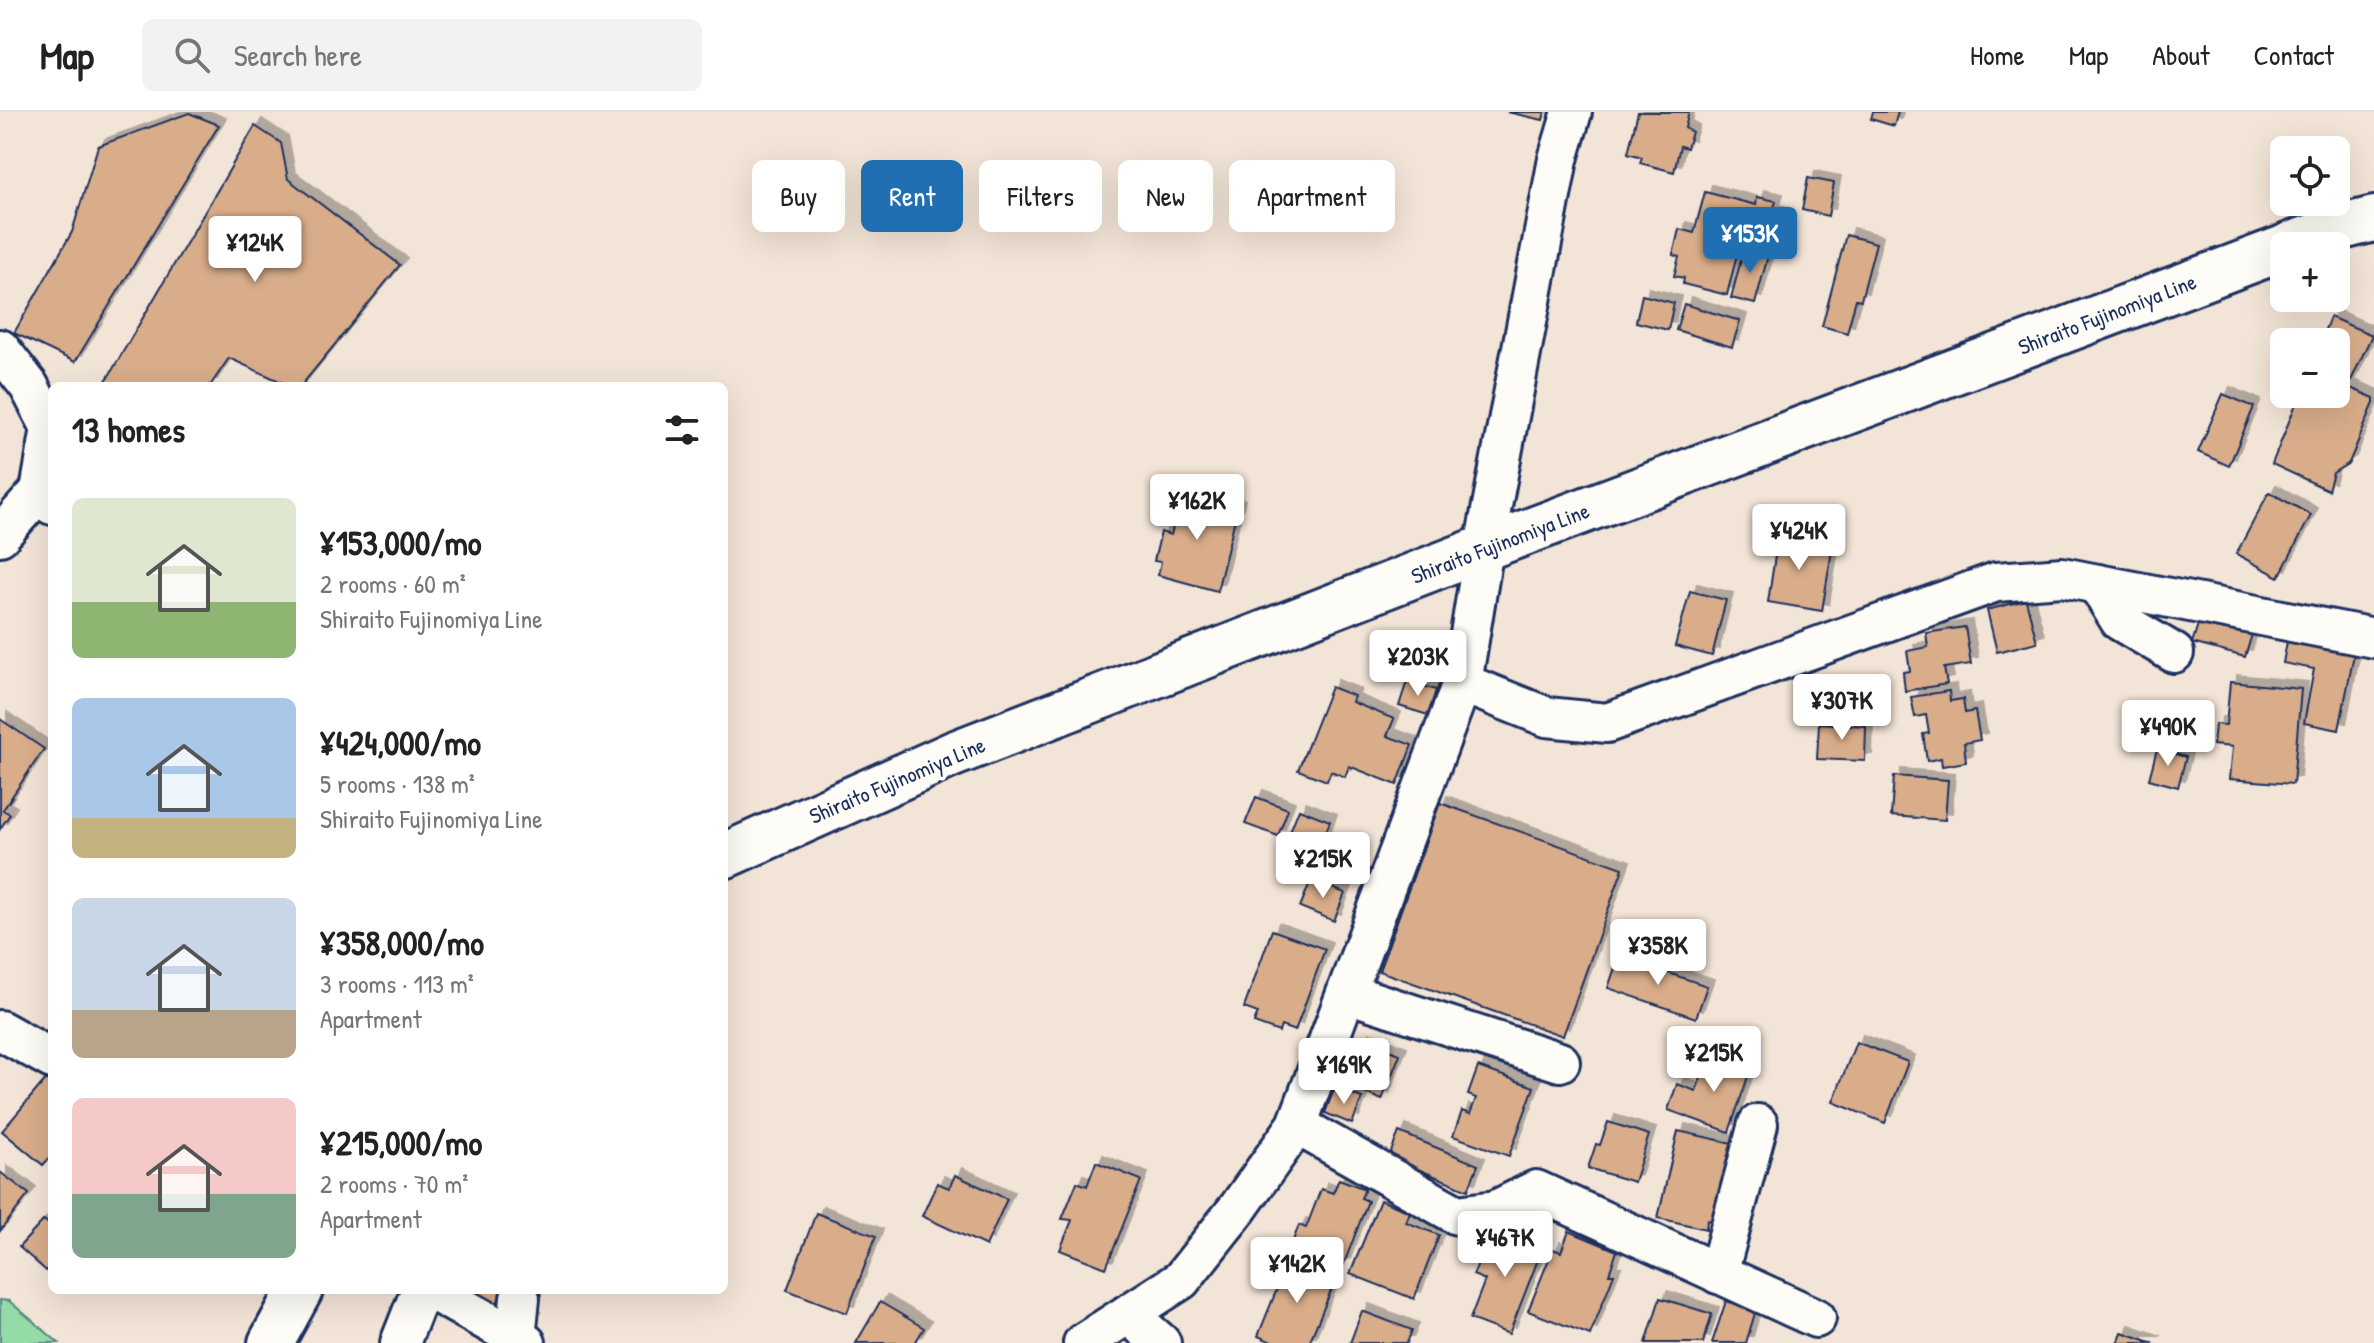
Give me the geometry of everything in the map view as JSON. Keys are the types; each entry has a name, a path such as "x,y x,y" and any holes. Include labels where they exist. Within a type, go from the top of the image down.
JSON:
{"main road":[{"name":"Shiraito Fujinomiya Line","path":"2326,232 2374,219"},
{"name":"Shiraito Fujinomiya Line","path":"728,853 953,754 1484,548 2270,253"},
{"path":"271,1343 298,1294"}],"street":[{"path":"1083,1343 1181,1280 1238,1208 1297,1125 1462,683 1484,548 1558,159 1572,112"},
{"path":"0,349 29,386 48,422"},
{"path":"0,536 46,498 48,470"},
{"path":"1462,683 1547,717 1607,723 1996,582 2062,577 2374,638"},
{"path":"2097,584 2120,621 2174,653"},
{"path":"1347,993 1560,1062"},
{"path":"0,1030 48,1057"},
{"path":"1718,1274 1758,1124"},
{"path":"1297,1125 1457,1215 1496,1210 1536,1190 1816,1318"},
{"path":"400,1343 419,1294"},
{"path":"438,1294 521,1340"},
{"path":"520,1298 521,1340"},
{"path":"1128,1314 1161,1343"}],"green space":[{"path":"0,1300 9,1301 59,1343 0,1343"}],"building":[{"path":"1507,112 1545,112 1543,120"},
{"path":"1638,112 1689,112 1685,128 1692,132 1687,148 1680,146 1674,172 1640,163 1642,157 1628,153"},
{"path":"1873,112 1898,112 1894,126 1871,119"},
{"path":"189,113 219,125 75,362 14,333 72,232 98,146"},
{"path":"255,126 281,143 288,179 400,265 304,382 281,382 229,358 213,382 105,382"},
{"path":"1808,178 1834,183 1828,216 1802,210"},
{"path":"1705,192 1756,205 1757,197 1776,201 1773,212 1781,214 1772,246 1741,238 1727,295 1683,284 1684,278 1674,276 1679,257 1673,255 1679,229 1694,233"},
{"path":"1846,235 1876,243 1861,300 1856,299 1847,333 1822,326"},
{"path":"1745,245 1769,252 1755,304 1731,298"},
{"path":"1642,295 1674,303 1668,330 1636,322"},
{"path":"1684,304 1740,321 1732,347 1676,330"},
{"path":"2330,317 2372,335 2350,383 2350,328 2326,328"},
{"path":"2350,388 2374,398 2349,463 2333,473 2328,490 2272,464 2294,408 2350,408"},
{"path":"2223,394 2254,407 2229,466 2198,452"},
{"path":"2269,492 2311,515 2279,577 2236,554"},
{"path":"1182,493 1238,507 1217,591 1158,575 1161,562 1154,561 1161,532 1171,535"},
{"path":"1777,535 1833,544 1822,611 1768,602 1775,556 1766,554 1768,543 1775,545"},
{"path":"1690,591 1726,600 1712,656 1675,646"},
{"path":"2026,600 2037,642 1997,652 1987,610"},
{"path":"2201,615 2253,631 2245,657 2192,643"},
{"path":"1965,627 1971,664 1944,668 1947,684 1905,691 1903,672 1910,671 1907,651 1928,647 1926,633"},
{"path":"2288,636 2355,649 2339,730 2304,723 2314,669 2283,663"},
{"path":"1407,681 1436,690 1428,715 1399,706"},
{"path":"2230,682 2301,689 2293,784 2229,779 2232,747 2213,745 2215,724 2226,725"},
{"path":"1331,687 1354,696 1352,702 1394,719 1387,736 1412,745 1397,785 1349,766 1345,777 1331,771 1327,781 1298,770"},
{"path":"1949,691 1950,701 1963,699 1965,713 1975,711 1980,740 1964,743 1966,762 1942,766 1941,758 1927,761 1923,734 1929,733 1926,715 1915,717 1911,697"},
{"path":"0,719 44,749 3,810 10,814 0,829"},
{"path":"1819,723 1866,726 1865,761 1817,759"},
{"path":"2157,749 2186,757 2178,787 2149,779"},
{"path":"1894,776 1948,780 1945,820 1891,816"},
{"path":"1256,797 1288,809 1278,836 1245,824"},
{"path":"1440,803 1623,868 1563,1036 1379,971"},
{"path":"1299,809 1330,821 1319,851 1287,839"},
{"path":"1311,880 1345,893 1334,921 1300,907"},
{"path":"1272,930 1325,949 1295,1031 1281,1026 1279,1032 1254,1023 1258,1013 1244,1008"},
{"path":"1619,956 1707,986 1696,1018 1608,988"},
{"path":"1363,1040 1400,1054 1382,1100 1345,1085"},
{"path":"1856,1042 1908,1062 1885,1123 1833,1102"},
{"path":"1735,1056 1753,1062 1729,1132 1668,1110 1677,1084 1696,1091 1703,1072"},
{"path":"1478,1067 1534,1087 1509,1156 1453,1136 1462,1111 1470,1114 1476,1098 1468,1095"},
{"path":"46,1079 48,1159 43,1165 2,1131"},
{"path":"1335,1087 1362,1098 1352,1124 1325,1113"},
{"path":"1608,1122 1649,1135 1634,1182 1588,1168"},
{"path":"1678,1131 1732,1143 1714,1222 1707,1220 1706,1229 1658,1218"},
{"path":"1399,1132 1478,1165 1468,1190 1389,1157"},
{"path":"1096,1162 1141,1180 1106,1268 1060,1250 1072,1220 1062,1219 1077,1182 1087,1186"},
{"path":"0,1172 29,1194 0,1231"},
{"path":"955,1175 1007,1199 986,1246 922,1216 937,1183 949,1188"},
{"path":"1339,1179 1365,1189 1361,1198 1368,1201 1343,1266 1291,1246 1299,1225 1306,1228 1321,1189 1333,1193"},
{"path":"1380,1200 1410,1212 1406,1222 1439,1235 1414,1299 1350,1274"},
{"path":"816,1213 876,1236 847,1313 787,1290"},
{"path":"44,1220 48,1224 48,1272 19,1247"},
{"path":"1501,1227 1544,1244 1509,1334 1470,1319 1485,1280 1473,1275 1483,1252 1490,1255"},
{"path":"1569,1231 1617,1251 1609,1274 1614,1274 1590,1335 1528,1311 1553,1249 1561,1252"},
{"path":"1289,1259 1336,1279 1309,1343 1274,1343 1258,1336"},
{"path":"480,1294 502,1294 496,1304"},
{"path":"1660,1298 1712,1314 1703,1343 1646,1343"},
{"path":"1726,1301 1756,1310 1746,1343 1712,1343"},
{"path":"880,1302 924,1328 915,1343 856,1343"},
{"path":"1362,1311 1412,1330 1407,1343 1350,1343"},
{"path":"2122,1332 2154,1343 2118,1343"}]}
